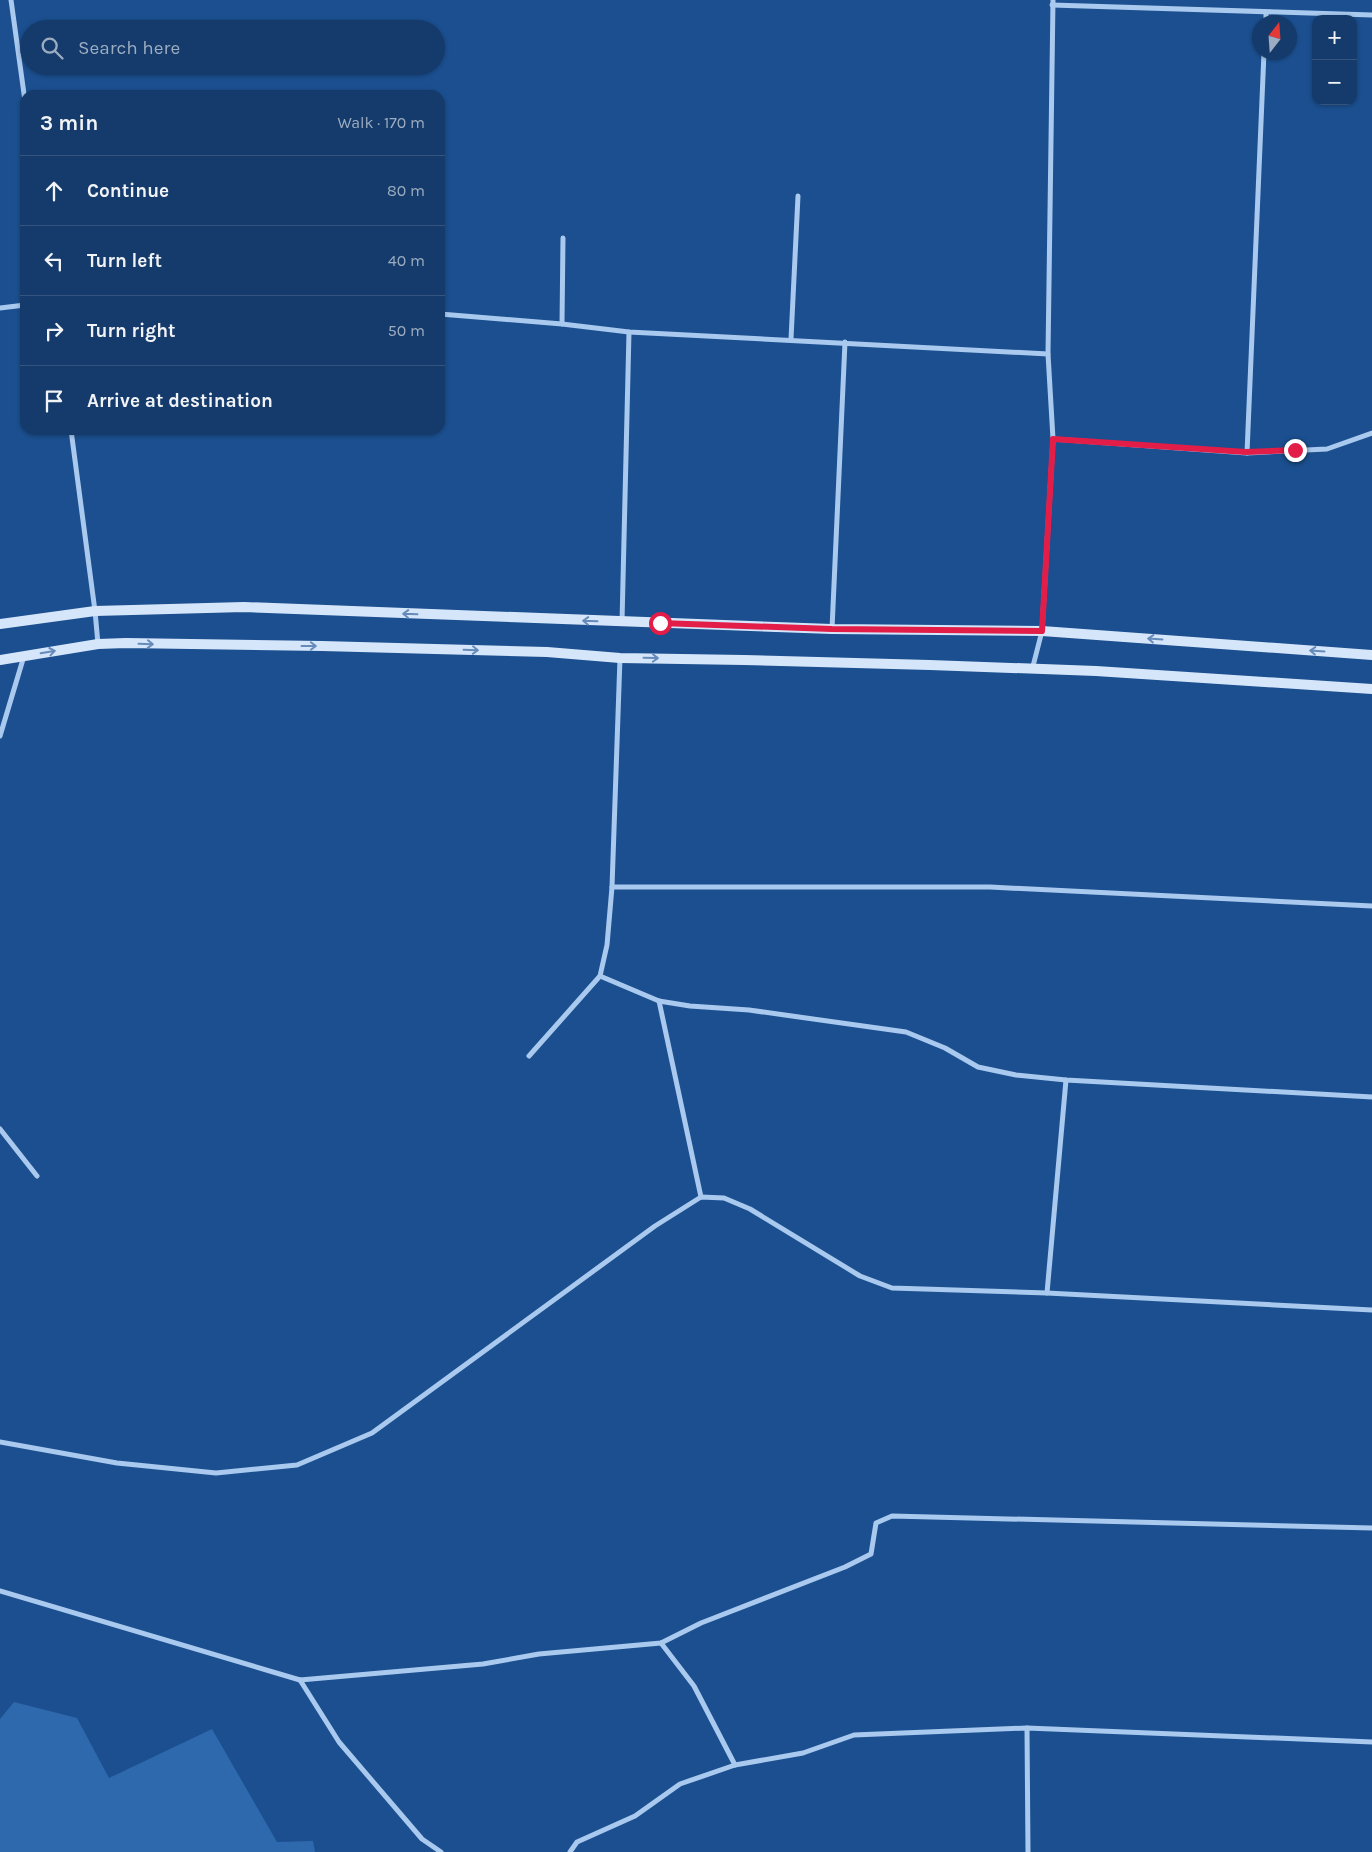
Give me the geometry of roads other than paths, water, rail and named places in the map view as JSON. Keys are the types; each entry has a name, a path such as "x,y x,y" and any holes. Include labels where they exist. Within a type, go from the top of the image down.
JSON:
{"main road":[{"path":"0,624 95,611 244,607 832,629 1042,631 1372,654"},
{"path":"0,660 98,644 322,646 547,652 620,658 1096,671 1372,689"}],"street":[{"path":"11,0 20,65"},
{"path":"1032,670 1042,631 1053,439 1048,354 1052,2 1266,13 1372,15"},
{"path":"1246,452 1264,60"},
{"path":"21,75 23,90"},
{"path":"791,339 798,196"},
{"path":"562,324 563,238"},
{"path":"0,308 20,306"},
{"path":"445,314 562,324 629,332 791,339 1048,354"},
{"path":"622,622 629,332"},
{"path":"832,629 845,342"},
{"path":"1053,439 1246,452 1328,449 1372,433"},
{"path":"72,435 98,644"},
{"path":"0,736 24,656"},
{"path":"529,1056 600,976 607,945 612,887 620,658"},
{"path":"612,887 990,887 1372,906"},
{"path":"600,976 659,1001 690,1006 749,1010 906,1032 945,1048 978,1067 1016,1075 1066,1080 1372,1096"},
{"path":"659,1001 701,1197"},
{"path":"1047,1293 1066,1080"},
{"path":"0,1129 38,1176"},
{"path":"0,1442 117,1463 216,1473 297,1465 372,1433 655,1226 701,1197 724,1198 750,1209 860,1276 892,1288 1047,1293 1372,1310"},
{"path":"0,1591 300,1680 483,1664 539,1654 661,1643 701,1623 845,1567 871,1554 876,1523 892,1516 1372,1528"},
{"path":"661,1643 694,1686 735,1765"},
{"path":"300,1680 339,1742 422,1839 441,1852"},
{"path":"1026,1728 1028,1852"},
{"path":"570,1852 577,1842 635,1816 680,1784 735,1765 803,1753 854,1735 1026,1728 1372,1742"}]}
